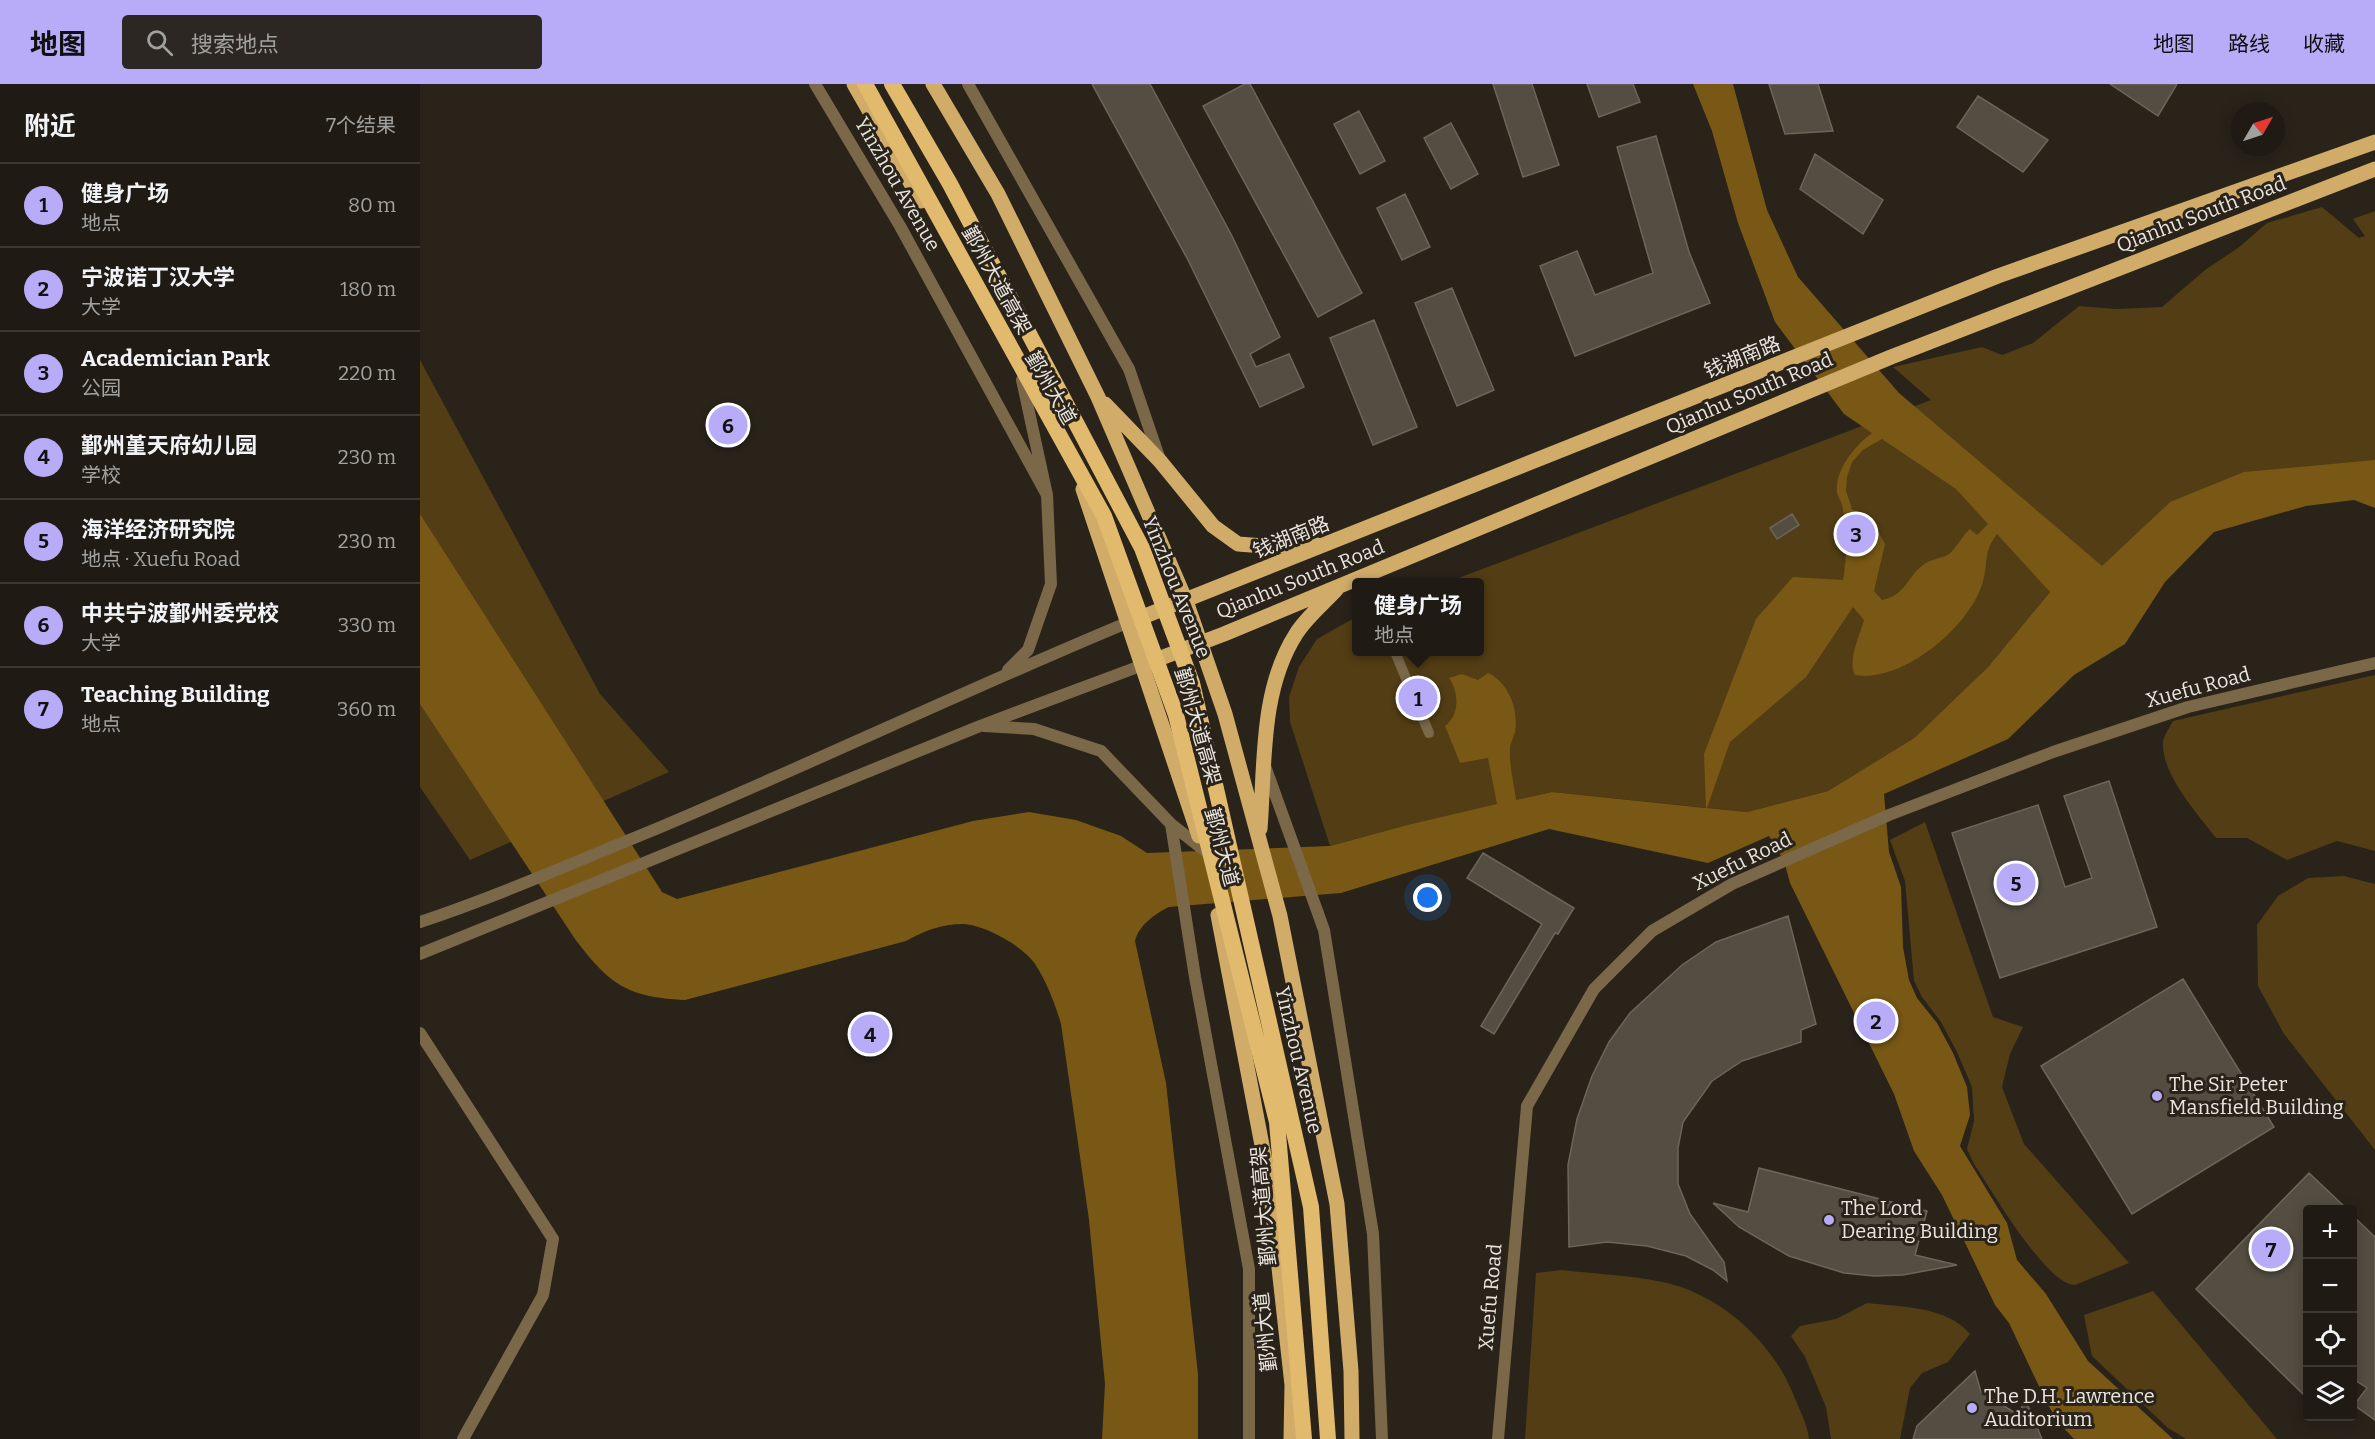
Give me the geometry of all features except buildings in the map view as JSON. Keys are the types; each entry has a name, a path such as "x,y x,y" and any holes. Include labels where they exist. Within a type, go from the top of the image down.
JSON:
{"highway":[{"name":"鄞州大道高架","path":"865,84 1104,516 1176,715 1277,1122 1304,1439"},
{"name":"Yinzhou Avenue","path":"892,84 950,184 1142,548 1192,683 1311,1206 1328,1439"}],"main road":[{"name":"鄞州大道","path":"854,84 1082,485 1204,850 1270,1187 1292,1385 1291,1439"},
{"name":"Yinzhou Avenue","path":"933,84 998,194 1098,397 1186,601 1198,642 1225,714 1280,916 1337,1204 1351,1371 1352,1439"},
{"name":"钱湖南路","path":"1129,622 1998,276 2375,142"},
{"name":"Qianhu South Road","path":"1359,578 1891,357 2375,169"},
{"path":"1098,397 1160,461 1213,526 1238,544 1263,546 1329,544"},
{"name":"Qianhu South Road","path":"1143,665 1352,581"},
{"path":"1259,842 1274,680 1296,633 1340,586"}],"street":[{"name":"Yinzhou Avenue","path":"815,84 900,226 1047,495"},
{"path":"968,84 1129,369 1160,461"},
{"path":"1004,674 1028,650 1051,584 1047,495 1022,380"},
{"path":"420,922 519,887 1004,674 1129,622"},
{"path":"1397,656 1429,733"},
{"name":"Xuefu Road","path":"1498,1439 1527,1106 1594,989 1652,931 1732,884 1889,815 2053,752 2188,707 2375,663"},
{"path":"420,954 980,726 1143,665"},
{"path":"980,726 1034,729 1101,751 1171,824 1204,850"},
{"name":"Yinzhou Avenue","path":"1265,766 1324,930 1373,1234 1382,1439"},
{"path":"1171,824 1195,977 1249,1269 1249,1439"},
{"path":"420,1032 553,1239 543,1295 463,1439"}],"shaded area":[{"path":"1693,84 1733,84 1767,210 1798,277 1899,393 2102,566 2170,502 2244,472 2375,460 2375,508 2354,500 2306,506 2214,532 2165,582 2125,644 2074,675 2008,739 1884,794 1889,852 1901,887 1903,947 1909,980 1917,998 1937,1023 1967,1087 1970,1115 1960,1146 2007,1223 2017,1260 2046,1294 2088,1361 2173,1439 2074,1439 2058,1422 2009,1323 1995,1305 1942,1195 1914,1151 1894,1094 1790,883 1784,861 1769,836 1708,863 1549,829 1341,893 1169,907 1153,917 1140,930 1135,941 1166,1083 1198,1374 1198,1439 1102,1439 1105,1384 1089,1220 1061,1024 1050,993 1035,964 1022,950 992,932 972,925 955,924 926,931 906,941 685,1000 634,992 610,978 575,939 420,704 420,514 662,892 677,899 973,821 1029,812 1076,820 1121,836 1147,853 1330,846 1497,804 1488,758 1460,763 1445,726 1453,716 1456,703 1455,690 1449,678 1462,674 1478,680 1488,673 1501,683 1510,697 1516,723 1510,755 1516,800 1552,792 1706,808 1704,754 1756,619 1793,577 1843,580 1846,533 1842,505 1837,494 1837,483 1847,459 1872,433 1844,414 1775,322 1738,223 1712,131","holes":["1882,439 1956,489 1988,524 1977,535 1970,529 1949,554 1926,563 1896,595 1882,600 1874,591 1885,544 1877,529 1852,509 1846,491 1847,477 1852,462 1863,450","1997,534 2050,592 1988,667 1914,738 1828,791 1747,812 1707,808 1730,742 1806,677 1853,607 1864,620 1853,655 1855,675 1873,675 1912,662 1948,635 1974,602 1982,585 1989,547"]},
{"path":"2322,207 2359,238 2365,236 2353,219 2375,211 2375,464 2170,502 2102,567 2050,592 1988,667 1914,738 1828,791 1747,812 1552,792 1407,825 1330,846 1290,722 1289,697 1299,667 1317,639 1352,619 1352,656 1484,656 1484,578 1459,578 1931,400 1893,367 1982,347 2002,355 2033,343 2079,306 2116,309 2162,307 2205,270 2238,248 2267,223"},
{"path":"420,360 600,694 669,772 470,860 420,787"},
{"path":"2375,675 2375,851 2337,841 2287,860 2247,838 2216,838 2190,805 2168,767 2163,742 2173,721"},
{"path":"1925,822 1993,1017 2023,1027 2010,1054 2002,1087 2024,1144 2129,1263 2075,1285 2063,1281 2049,1270 2035,1253 1974,1164 1967,1149 1974,1121 1972,1087 1941,1022 1922,997 1914,981 1905,881 1890,840"},
{"path":"2344,876 2375,884 2375,1150 2284,1034 2258,986 2257,925 2278,896 2308,878"},
{"path":"1562,1270 1663,1282 1705,1297 1724,1309 1742,1323 1773,1357 1794,1396 1809,1439 1525,1439 1536,1273"},
{"path":"2153,1291 2277,1439 2186,1439 2168,1428 2092,1356 2084,1315"},
{"path":"1867,1303 1923,1309 1949,1318 1970,1334 1948,1362 1922,1373 1910,1388 1900,1439 1831,1439 1826,1407 1805,1357 1791,1336 1800,1326 1836,1319"}],"place":[{"name":"中共宁波鄞州委党校","path":"728,425"},
{"name":"Academician Park","path":"1856,534"},
{"name":"健身广场","path":"1418,698"},
{"name":"海洋经济研究院","path":"2016,883"},
{"name":"宁波诺丁汉大学","path":"1876,1021"},
{"name":"鄞州堇天府幼儿园","path":"870,1034"},
{"name":"The Sir Peter Mansfield Building","path":"2157,1096"},
{"name":"The Lord Dearing Building","path":"1829,1220"},
{"name":"Teaching Building","path":"2271,1249"},
{"name":"The D.H. Lawrence Auditorium","path":"1972,1408"}]}
